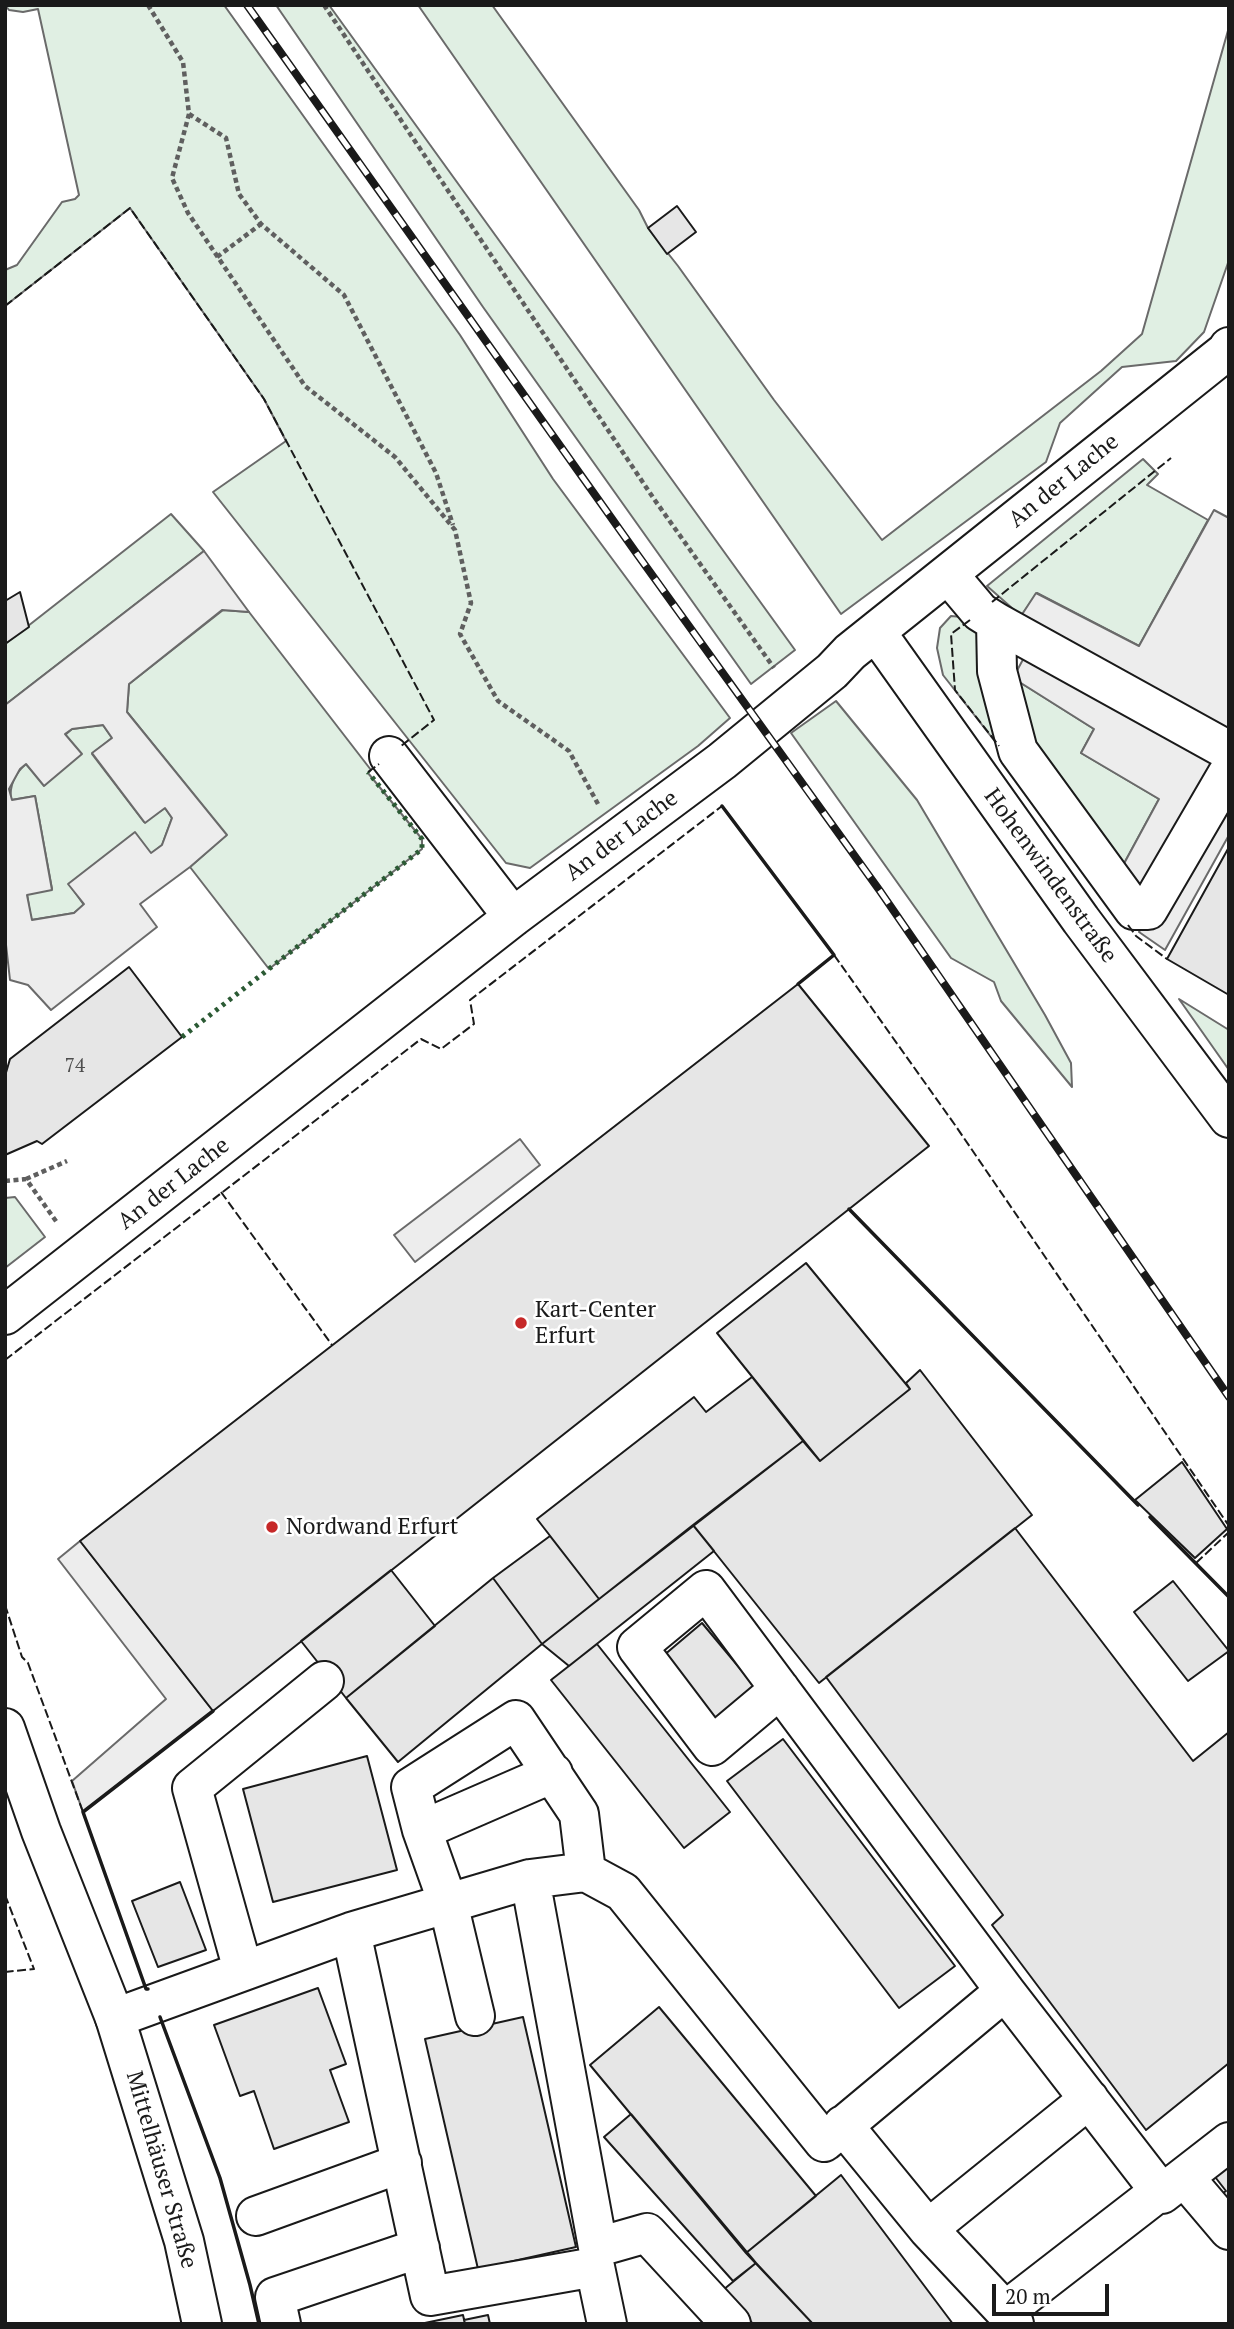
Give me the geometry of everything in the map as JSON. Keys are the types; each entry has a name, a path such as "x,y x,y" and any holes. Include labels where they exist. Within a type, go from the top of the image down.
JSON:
{"street":[{"name":"An der Lache","path":"5,1315 513,917 722,761 876,632 1228,351 1229,346"},
{"path":"948,574 980,612 1229,751"},
{"path":"996,622 997,671 1018,751 1134,911 1148,910 1229,771"},
{"name":"Hohenwindenstraße","path":"876,632 1081,920 1229,1118"},
{"path":"389,756 513,917"},
{"path":"243,1970 192,1788 324,1681"},
{"path":"780,1689 1089,2099 1172,2184 1229,2230"},
{"path":"475,2015 448,1903 422,1830 411,1787 516,1720 579,1814 586,1872"},
{"name":"Mittelhäuser Straße","path":"5,1728 41,1831 115,2018 184,2241 202,2324"},
{"path":"422,1830 553,1773"},
{"path":"115,2018 351,1932 530,1879 586,1872 623,1892 824,2142 1005,1991"},
{"path":"530,1879 607,2324"},
{"path":"351,1932 430,2296 596,2257 648,2233 731,2324"},
{"path":"928,2229 1089,2099"},
{"path":"843,2125 928,2229 1010,2317 1172,2184 1229,2142"},
{"path":"256,2216 402,2163"},
{"path":"281,2324 275,2297 420,2248"}],"path":[{"path":"148,5 183,62 189,114 172,178 188,214 304,386 395,457 455,530"},
{"path":"324,5 654,499 796,700"},
{"path":"189,114 226,138 239,194 261,224 344,295 436,473 455,530 471,603 460,634 499,701 569,751 599,806"},
{"path":"217,257 261,224"},
{"path":"5,1181 26,1179 67,1161"},
{"path":"26,1179 65,1233"}],"green space":[{"path":"5,5 224,5 460,335 553,479 730,718 698,746 530,868 506,863 213,492 286,441 264,399 130,208 5,306 5,270 17,265 62,202 75,199 79,195 38,9 23,12 9,10"},
{"path":"276,5 329,5 795,650 751,684 483,307"},
{"path":"418,5 492,5 639,210 648,228 774,400 882,540 1101,371 1142,334 1229,27 1229,260 1204,332 1176,361 1122,367 1060,423 1046,462 841,614"},
{"path":"1143,459 1158,474 1147,485 1208,520 1139,646 1037,593 1021,616 987,586"},
{"path":"171,514 204,551 5,705 5,644"},
{"path":"223,610 249,612 371,770 368,773 422,839 422,849 269,969 190,867 226,835 127,712 129,684"},
{"path":"951,616 962,617 984,636 1004,753 943,675 937,648 940,628"},
{"path":"1013,678 1094,729 1081,753 1159,799 1120,871 1032,747"},
{"path":"836,701 917,800 1071,1063 1072,1087 1001,1001 994,982 951,958 791,733"},
{"path":"103,725 112,738 92,754 144,822 165,808 172,818 162,845 151,854 135,833 69,884 84,905 74,913 31,920 27,894 52,889 35,796 11,800 14,780 26,764 45,785 65,735 72,729"},
{"path":"1179,999 1229,1030 1229,1070"},
{"path":"15,1197 45,1237 5,1268 5,1198"}],"shaded area":[{"path":"1214,510 1229,518 1229,835 1165,950 1139,932 1159,896 1120,871 1159,799 1081,753 1094,729 1013,678 1040,628 1021,616 1036,593 1139,646"},
{"path":"204,551 249,612 222,610 129,684 127,712 227,835 140,904 157,927 51,1010 28,985 10,980 5,936 5,705","holes":["103,725 112,738 92,753 145,823 165,808 172,818 162,845 151,853 135,832 68,884 84,904 74,913 32,920 27,895 52,890 35,796 12,800 9,789 20,769 26,764 44,786 82,754 65,734 72,729"]},
{"path":"520,1139 540,1165 415,1262 394,1235"},
{"path":"80,1541 213,1711 83,1812 72,1781 166,1699 58,1559"}],"building":[{"path":"677,206 696,232 667,254 648,228"},
{"path":"20,592 29,627 5,644 5,601"},
{"path":"1229,847 1229,995 1167,959"},
{"path":"129,967 182,1037 42,1144 37,1141 5,1155 5,1076 10,1059"},
{"path":"798,984 929,1146 213,1711 80,1541"},
{"path":"806,1263 910,1389 820,1461 717,1333"},
{"path":"920,1370 1032,1515 819,1683 693,1525 803,1441 820,1461 910,1389 906,1383"},
{"path":"752,1377 803,1441 599,1599 537,1519 694,1397 706,1412"},
{"path":"1182,1462 1227,1529 1195,1558 1135,1500"},
{"path":"693,1525 714,1551 569,1666 542,1644"},
{"path":"1015,1528 1193,1761 1229,1732 1229,2063 1146,2130 992,1925 1003,1915 826,1677"},
{"path":"550,1536 599,1599 542,1644 493,1578"},
{"path":"391,1570 435,1626 346,1698 301,1641"},
{"path":"493,1578 542,1644 398,1762 346,1698"},
{"path":"1173,1581 1229,1651 1188,1681 1134,1612"},
{"path":"702,1623 763,1696 723,1729 663,1656"},
{"path":"597,1644 730,1812 684,1848 551,1680"},
{"path":"783,1739 955,1966 899,2008 727,1781"},
{"path":"367,1756 397,1870 273,1902 243,1789"},
{"path":"180,1882 206,1950 158,1967 132,1901"},
{"path":"318,1988 346,2064 330,2070 349,2122 274,2149 254,2091 240,2096 214,2025"},
{"path":"659,2007 816,2196 746,2253 590,2065"},
{"path":"523,2017 576,2247 478,2269 425,2039"},
{"path":"631,2114 756,2263 733,2281 604,2137"},
{"path":"1229,2160 1229,2215 1216,2198 1226,2191 1212,2173"},
{"path":"841,2175 953,2324 813,2324 746,2253"},
{"path":"756,2263 813,2324 753,2324 723,2290"},
{"path":"463,2315 465,2324 420,2324"},
{"path":"488,2315 490,2324 465,2324 464,2320"}],"railway":[{"path":"247,5 880,891 1229,1397"}],"hedge":[{"path":"182,1037 422,849 422,839 368,772"}],"fence":[{"path":"5,306 130,208 264,399 434,720 401,746"},
{"path":"992,602 1171,458"},
{"path":"970,620 951,634 955,690 999,746"},
{"path":"368,772 379,764"},
{"path":"5,1360 421,1039 441,1049 474,1024 470,1000 722,806"},
{"path":"1128,925 1136,936 1167,959"},
{"path":"834,955 955,1125 1229,1526"},
{"path":"221,1192 332,1345"},
{"path":"1196,1563 1229,1532"},
{"path":"5,1605 22,1657 28,1663 83,1812"},
{"path":"5,1895 34,1969 5,1972"}],"wall":[{"path":"722,806 834,955 798,984"},
{"path":"849,1209 1138,1505"},
{"path":"1150,1517 1229,1597"},
{"path":"148,1989 83,1812 213,1711"},
{"path":"160,2017 220,2178 259,2324"}],"place":[{"name":"Kart-Center Erfurt","path":"521,1323"},
{"name":"Nordwand Erfurt","path":"272,1527"}]}
